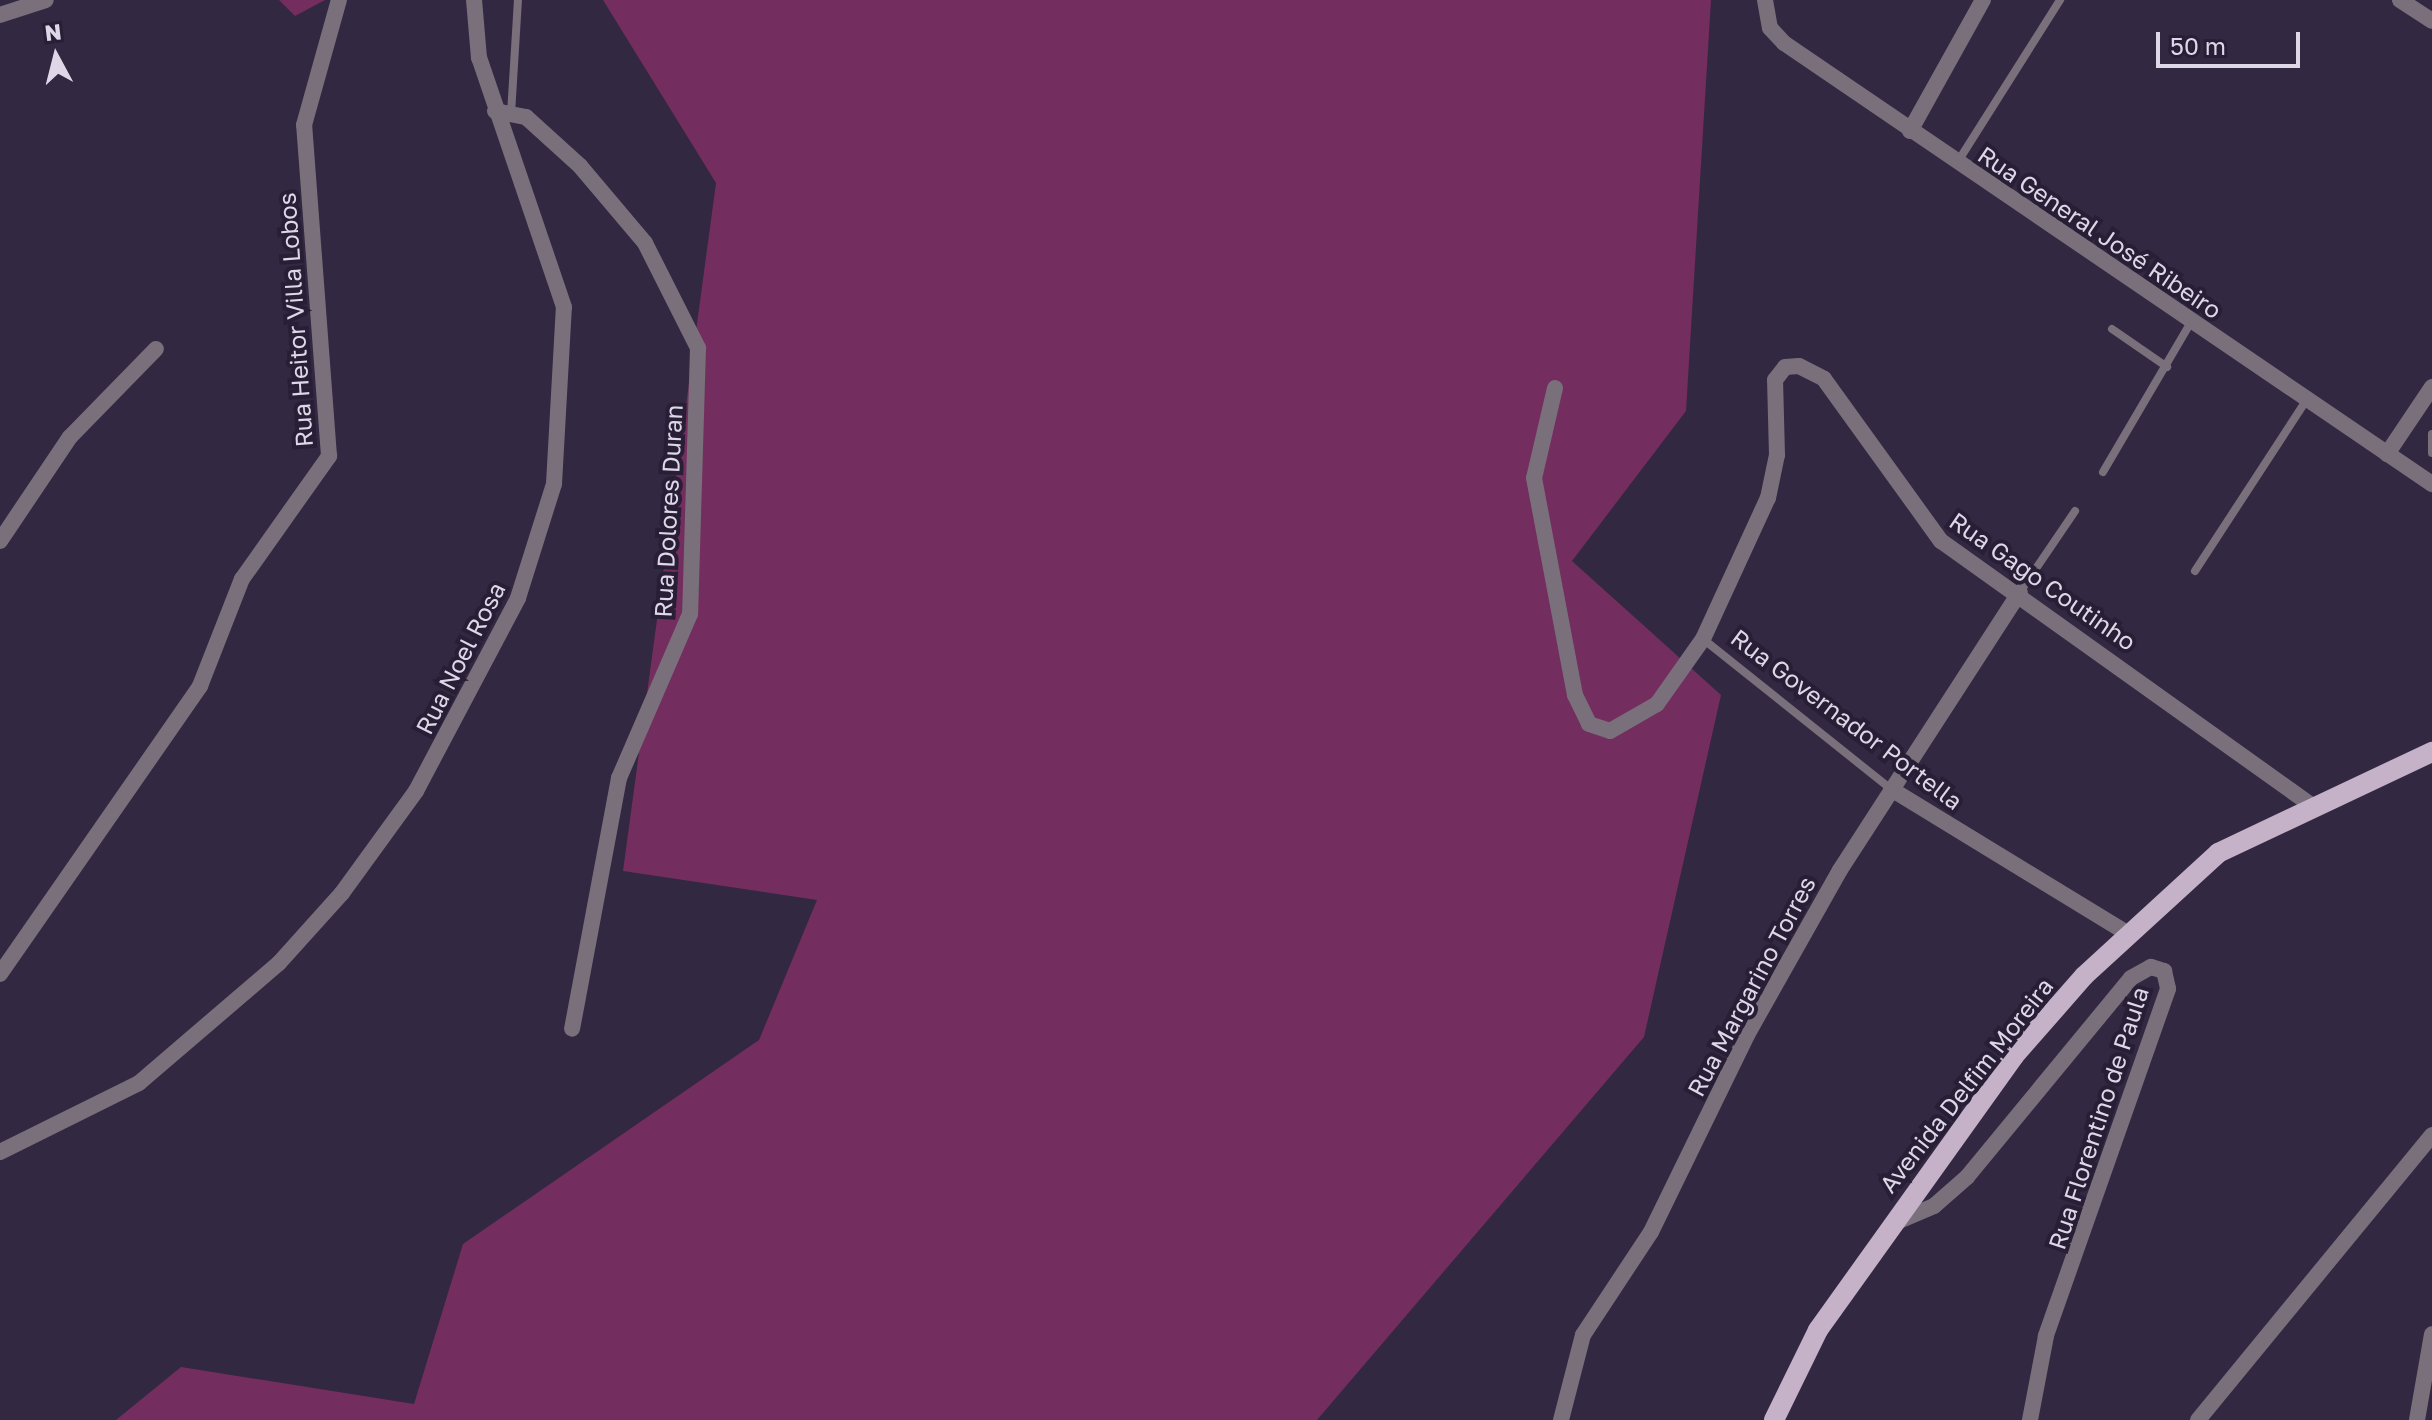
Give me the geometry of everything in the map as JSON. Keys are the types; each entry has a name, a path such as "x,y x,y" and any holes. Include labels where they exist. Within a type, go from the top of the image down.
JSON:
{"main road":[{"name":"Avenida Delfim Moreira","path":"1774,1420 1793,1370 1891,1225 2047,1016 2129,934 2218,853 2311,805 2432,752"}],"street":[{"path":"0,15 46,0"},
{"name":"Rua Heitor Villa Lobos","path":"0,974 200,686 242,579 329,456 304,125 339,0"},
{"name":"Rua Noel Rosa","path":"0,1152 139,1083 279,963 342,893 416,791 518,598 554,484 564,307 554,261 503,113 479,58 474,0"},
{"name":"Rua General José Ribeiro","path":"1765,0 1770,28 1784,43 1956,164 2432,484"},
{"path":"1910,131 1983,0"},
{"path":"2400,0 2432,21"},
{"name":"Rua Dolores Duran","path":"503,113 552,135 645,243 698,348 690,614 619,778 572,1029"},
{"path":"0,541 70,437 156,349"},
{"name":"Rua Gago Coutinho","path":"1703,639 1768,498 1777,455 1775,380 1785,367 1799,366 1824,379 1930,531 2020,592 2311,805"},
{"path":"2387,454 2432,387"},
{"path":"1555,388 1534,478 1575,695 1589,724 1610,731 1657,704 1703,639"},
{"name":"Rua Margarino Torres","path":"1561,1420 1583,1335 1651,1232 1747,1035 1891,789 2020,592"},
{"name":"Rua Governador Portella","path":"1891,789 2129,934"},
{"name":"Rua Florentino de Paula","path":"1891,1225 1951,1193 2116,992 2141,971 2164,971 2168,989 2046,1336 2030,1420"},
{"path":"2198,1420 2432,1135"},
{"path":"2417,1420 2432,1334"}],"lane":[{"path":"503,113 518,0"},
{"path":"1956,164 2060,0"},
{"path":"2103,472 2191,322"},
{"path":"2112,329 2167,367"},
{"path":"2195,571 2307,399"},
{"path":"2432,434 2432,453"},
{"path":"2020,592 2075,511"},
{"name":"Rua Governador Portella","path":"1703,639 1891,789"}],"shaded area":[{"path":"279,0 325,0 295,16"},
{"path":"603,0 1711,0 1686,411 1572,561 1721,695 1644,1037 1317,1420 116,1420 181,1367 414,1404 463,1244 759,1040 817,900 623,871 716,183"}]}
